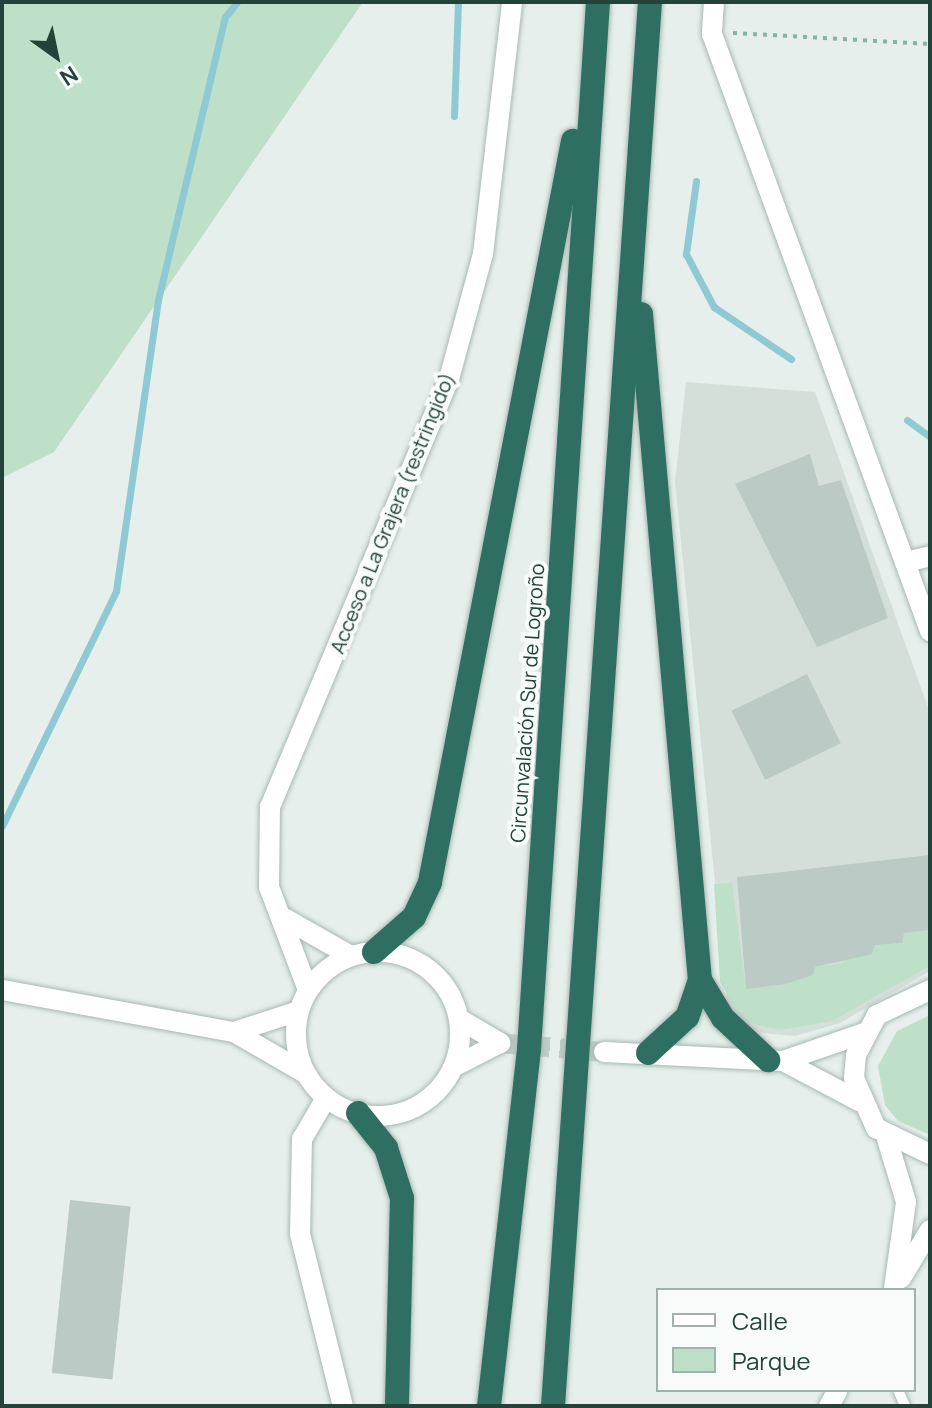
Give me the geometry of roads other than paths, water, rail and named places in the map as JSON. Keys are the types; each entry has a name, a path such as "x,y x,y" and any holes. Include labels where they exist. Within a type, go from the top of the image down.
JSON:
{"highway":[{"name":"Circunvalación Sur de Logroño","path":"489,1406 529,1049 590,60 598,2"},
{"path":"648,1053 687,1017 700,980 641,324 650,2"},
{"path":"553,1406 650,2"},
{"path":"363,954 414,917 430,882 520,390 590,60"},
{"path":"700,980 723,1018 776,1061"},
{"path":"358,1113 386,1148 402,1198 397,1406"}],"street":[{"name":"Acceso a La Grajera (restringido)","path":"308,990 284,918 269,887 270,807 449,379 483,254 512,2"},
{"path":"714,2 712,34 930,631"},
{"path":"905,562 930,556"},
{"path":"2,990 234,1032 305,1073 326,1098 358,1113 410,1109 453,1067 500,1043 459,1019 429,970 363,954 284,918"},
{"path":"305,1073 299,1011 308,990 363,954"},
{"path":"604,1052 776,1061 864,1033 896,1000 930,990"},
{"path":"234,1032 299,1011"},
{"path":"453,1067 459,1019"},
{"path":"859,1101 855,1067 864,1033"},
{"path":"776,1061 859,1101 887,1139 906,1202 894,1288"},
{"path":"326,1098 302,1139 300,1234 343,1406"},
{"path":"887,1139 930,1154"},
{"path":"895,1288 930,1230"}],"waterway":[{"path":"2,826 116,591 158,300 225,17 237,2"},
{"path":"454,116 458,2"},
{"path":"696,181 686,254 714,307 791,359"},
{"path":"907,420 930,437"}],"tunnel":[{"path":"500,1043 604,1052"}]}
